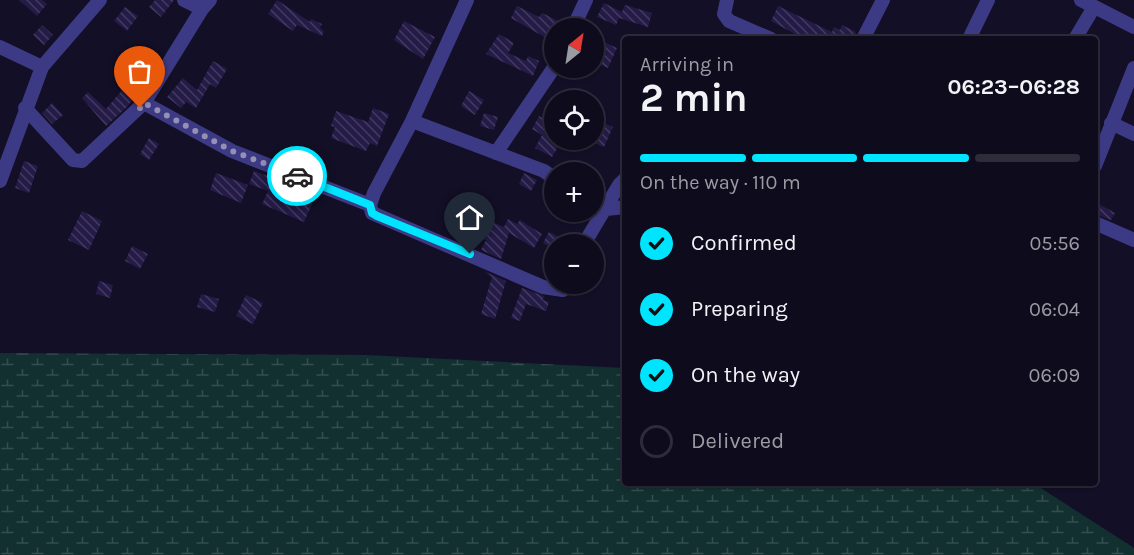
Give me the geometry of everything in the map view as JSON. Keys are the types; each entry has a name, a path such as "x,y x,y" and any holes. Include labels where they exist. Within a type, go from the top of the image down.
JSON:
{"street":[{"path":"0,180 42,66 100,0"},
{"path":"25,108 77,162 82,161 144,103 206,4 184,0"},
{"path":"467,0 412,121 370,205 372,213 544,287"},
{"path":"578,18 586,0"},
{"path":"727,0 724,14 729,21 764,36"},
{"path":"865,36 883,0"},
{"path":"970,36 988,0"},
{"path":"1081,0 1134,27"},
{"path":"1077,36 1094,7"},
{"path":"0,47 42,66"},
{"path":"1098,158 1134,68"},
{"path":"496,153 547,78"},
{"path":"144,103 232,151 370,205"},
{"path":"412,121 544,171"},
{"path":"1111,123 1134,134"},
{"path":"604,202 622,182"},
{"path":"604,206 622,207"},
{"path":"1098,225 1133,236"}],"green space":[{"path":"0,353 366,355 622,368 622,486 1038,486 1134,548 1134,555 0,555"}],"building":[{"path":"19,0 42,0 47,4 37,16"},
{"path":"155,0 174,0 161,17 149,7"},
{"path":"277,0 310,22 311,19 322,24 320,28 324,31 322,36 297,25 293,31 268,14"},
{"path":"604,3 622,12 625,5 652,13 648,27 619,18 616,25 597,17"},
{"path":"517,6 539,17 542,13 552,18 544,18 544,37 511,18"},
{"path":"778,6 832,32 834,27 840,30 842,25 856,32 855,36 794,36 795,34 771,21"},
{"path":"125,7 138,16 127,31 114,21"},
{"path":"404,21 435,37 423,59 394,40"},
{"path":"42,25 53,35 44,45 33,35"},
{"path":"499,34 514,43 508,53 526,61 528,56 539,61 533,76 486,54"},
{"path":"604,42 617,48 608,68 604,66"},
{"path":"213,61 227,69 216,88 210,84 196,108 186,102 181,108 167,97 183,78 197,90"},
{"path":"129,82 140,89 128,106 106,126 82,98 88,92 106,109"},
{"path":"469,91 484,100 475,115 461,106"},
{"path":"52,103 63,115 52,124 42,113"},
{"path":"373,108 389,114 377,146 370,143 366,151 331,138 335,127 331,126 336,111 368,122"},
{"path":"484,113 498,117 494,130 480,126"},
{"path":"539,116 544,119 544,150 556,150 552,157 535,148 542,135 532,129"},
{"path":"604,123 613,127 604,147"},
{"path":"149,138 159,144 149,160 140,154"},
{"path":"24,161 38,166 29,193 15,188"},
{"path":"254,171 304,189 299,199 312,204 304,222 262,204 268,191 249,184"},
{"path":"216,173 248,185 241,203 210,190"},
{"path":"524,173 537,180 531,191 519,184"},
{"path":"1098,204 1115,213 1111,220 1098,215"},
{"path":"82,211 102,221 89,250 68,240"},
{"path":"482,217 504,227 508,219 517,224 520,220 542,234 534,248 509,233 501,259 481,250 486,240 473,234"},
{"path":"132,246 148,254 140,269 125,261"},
{"path":"483,271 506,281 495,319 481,314 492,277"},
{"path":"99,281 113,285 110,298 96,294"},
{"path":"522,288 544,296 543,300 549,302 546,311 526,304 520,321 511,318"},
{"path":"201,294 219,299 215,312 197,307"},
{"path":"246,295 263,303 253,324 236,316"}],"way so far":[{"path":"140,108 144,103 232,151 297,176"}],"route":[{"path":"297,176 370,205 372,213 377,216 470,254"}]}
